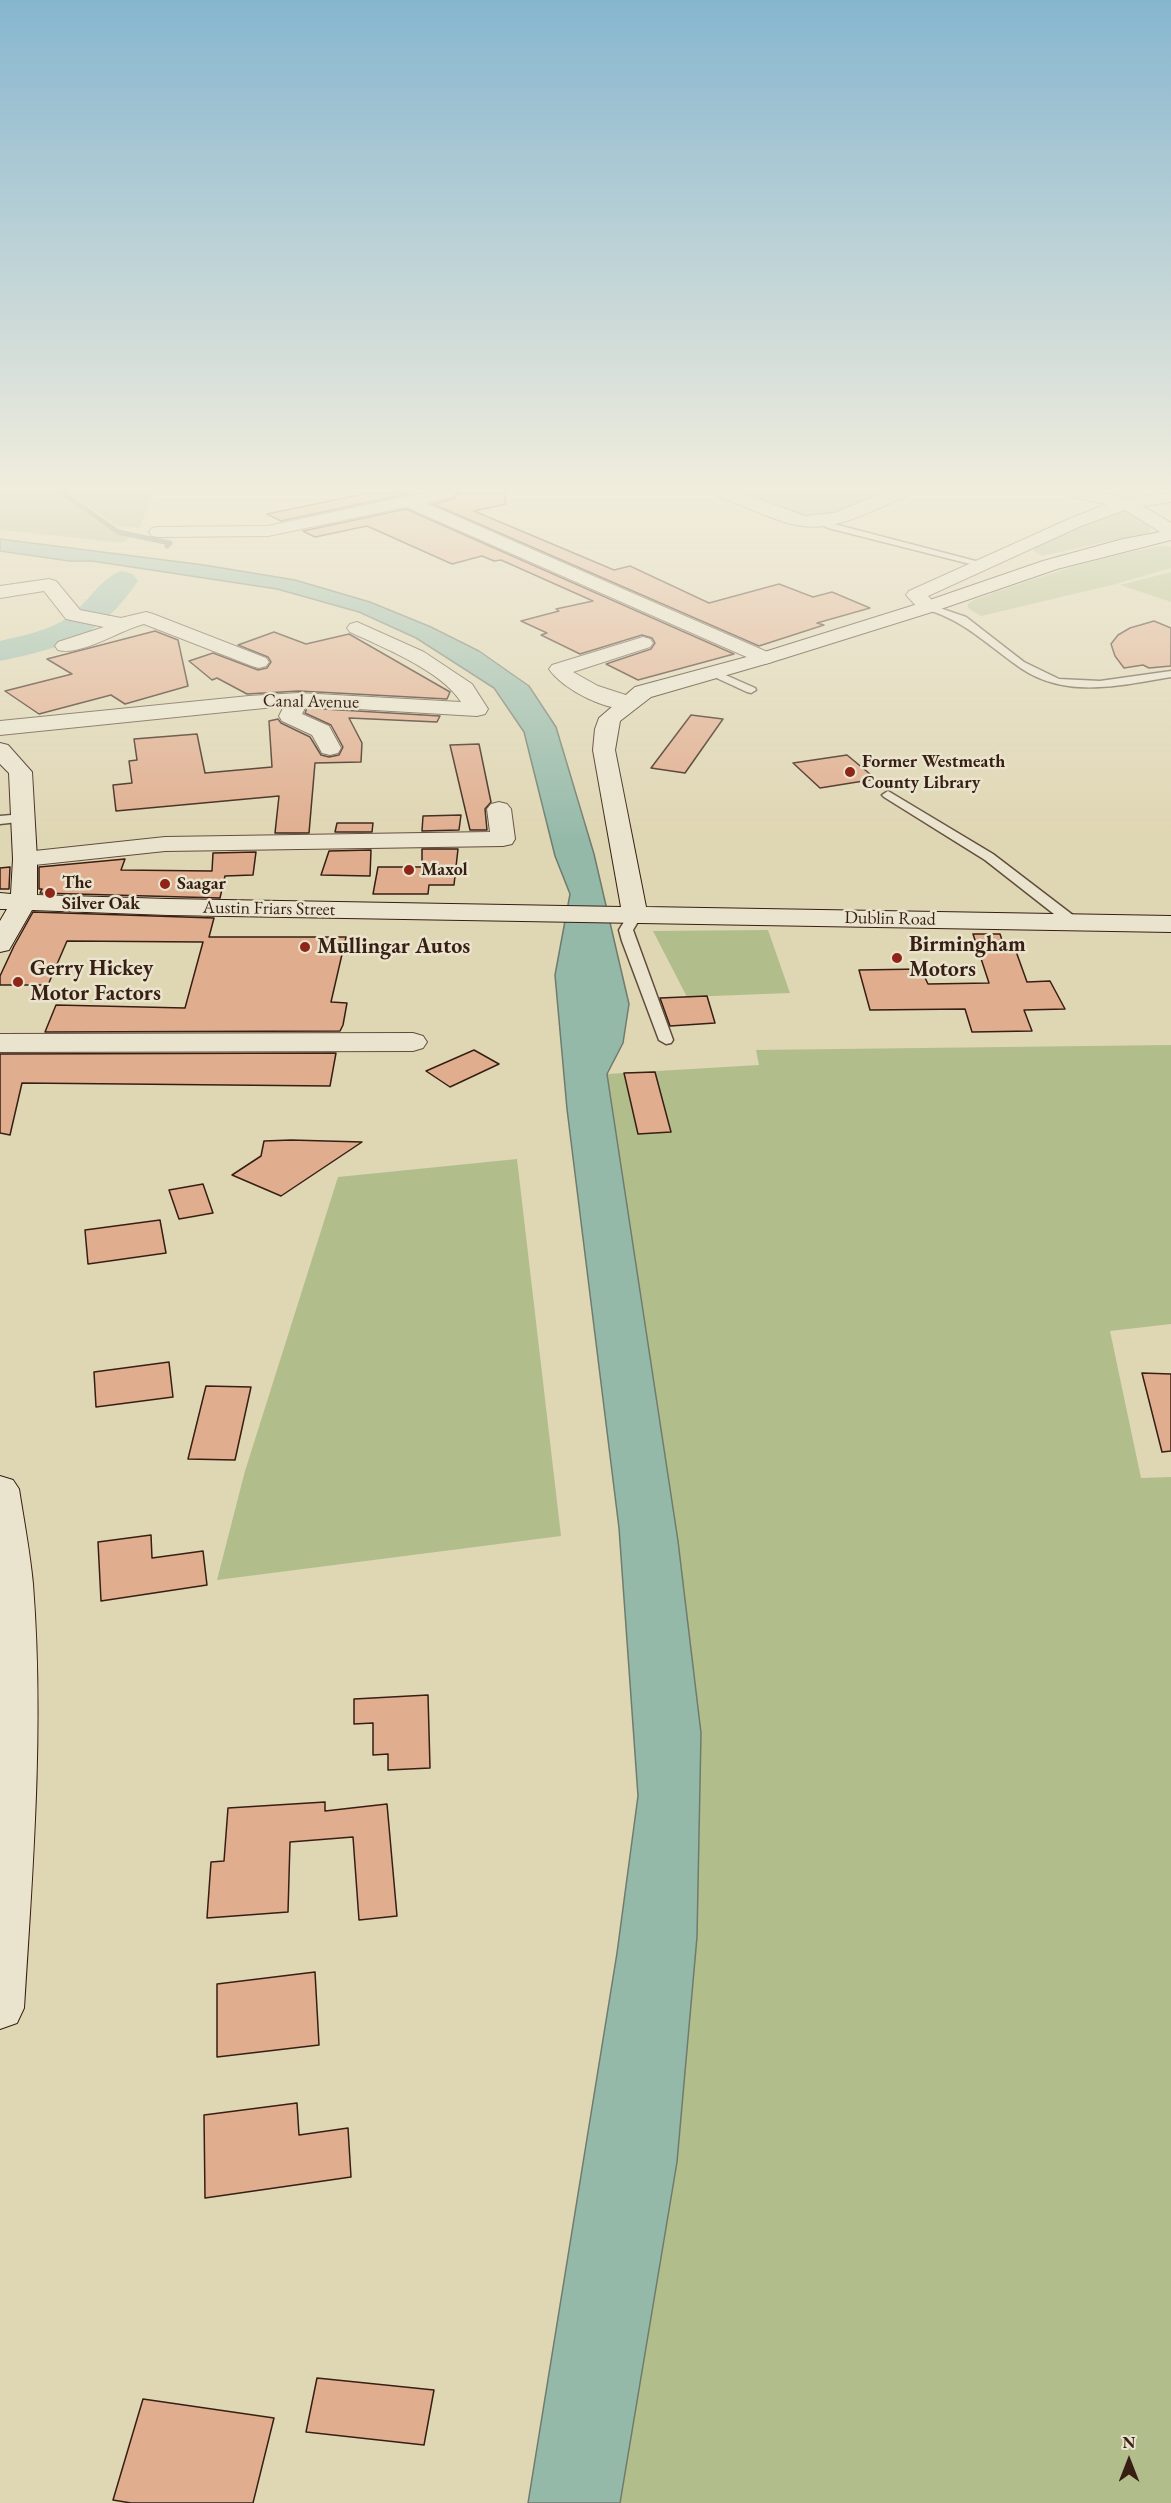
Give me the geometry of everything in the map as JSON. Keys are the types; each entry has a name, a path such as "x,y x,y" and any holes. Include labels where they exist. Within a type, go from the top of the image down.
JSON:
{"street":[{"path":"69,610 73,615 121,624 146,618 259,662"},
{"path":"655,610 765,658"},
{"path":"635,915 604,750 606,729 610,718 643,692 765,658 919,610"},
{"path":"64,646 112,631 121,624"},
{"name":"Canal Avenue","path":"0,728 249,702 299,699 477,709 464,689 417,657 357,628"},
{"path":"627,703 592,692 564,676 559,669 643,643"},
{"path":"299,699 290,716 321,731 330,748"},
{"path":"0,750 20,772 11,819 25,860 0,944"},
{"path":"25,860 165,844 503,838 499,809"},
{"name":"Austin Friars Street","path":"12,902 168,907 608,914"},
{"name":"Dublin Road","path":"608,914 1171,924"},
{"path":"0,1043 413,1042"},
{"path":"0,1489 17,1704 14,1803 0,2008"}],"lane":[{"path":"936,610 960,618 1034,672 1055,682 1107,683 1171,674"},
{"path":"712,672 751,690"},
{"path":"888,795 989,856 1073,922"},
{"path":"635,915 626,930 666,1040"}],"shaded area":[{"path":"351,610 389,610 431,627 479,651 529,686 556,727 594,854 629,1004 623,1043 607,1074 678,1541 701,1733 697,1937 677,2162 620,2503 528,2503 617,1953 638,1796 619,1528 567,1109 555,975 570,894 555,856 524,732 494,688 416,638"},
{"path":"971,610 1007,610 981,616"},
{"path":"768,930 790,993 687,997 653,931"},
{"path":"1171,1045 1171,1324 1110,1331 1141,1478 1171,1477 1171,2503 620,2503 697,1937 701,1733 678,1541 607,1074 759,1065 756,1050"},
{"path":"517,1159 561,1536 217,1580 245,1471 338,1177"}],"building":[{"path":"557,610 634,610 734,654 638,680 606,664 651,649 655,643 652,638 642,635 580,654 541,635 547,633 521,621 559,611"},
{"path":"676,610 864,610 817,623 824,625 759,646"},
{"path":"1154,621 1171,628 1171,666 1149,668 1143,665 1124,668 1115,656 1111,644 1118,635 1130,628"},
{"path":"155,631 178,640 188,686 125,704 111,695 39,714 5,691 72,674 47,659"},
{"path":"274,632 306,644 349,634 450,692 447,699 299,691 247,694 217,678 212,680 189,661 213,653 258,670 267,668 271,662 268,657 238,645"},
{"path":"307,708 440,716 437,722 349,718 362,743 361,762 315,763 309,833 275,833 279,796 116,811 113,785 132,783 129,761 137,760 134,739 197,734 205,773 272,767 269,721 278,719 281,723 310,737 321,755 329,757 339,755 343,747 331,725 305,713"},
{"path":"691,715 723,719 685,773 651,768"},
{"path":"479,744 491,802 485,809 487,830 470,830 450,745"},
{"path":"847,755 876,779 820,788 793,763"},
{"path":"461,815 459,830 422,831 423,816"},
{"path":"337,823 373,823 372,832 335,832"},
{"path":"422,849 458,849 454,885 429,885 428,894 373,894 378,867 422,867"},
{"path":"371,850 370,876 321,875 329,851"},
{"path":"256,852 253,875 225,876 220,898 40,893 42,889 39,889 39,867 125,859 121,870 212,871 213,853"},
{"path":"10,867 9,889 0,889 0,868"},
{"path":"33,912 214,918 209,937 346,937 331,1002 347,1003 343,1025 340,1031 45,1032 56,1005 185,1008 203,942 67,941 48,985 0,985 0,976"},
{"path":"973,934 1000,934 1003,943 1013,943 1027,982 1050,981 1065,1009 1024,1010 1032,1031 972,1032 965,1009 870,1010 859,970 921,969 928,984 989,983"},
{"path":"707,996 715,1023 670,1026 660,998"},
{"path":"474,1050 499,1064 450,1087 426,1071"},
{"path":"336,1053 330,1086 22,1083 10,1135 0,1133 0,1054"},
{"path":"655,1072 671,1132 638,1134 624,1073"},
{"path":"264,1141 362,1142 281,1196 232,1175 261,1156"},
{"path":"203,1184 213,1213 179,1219 169,1190"},
{"path":"160,1220 166,1253 88,1264 85,1230"},
{"path":"169,1362 173,1397 96,1407 94,1372"},
{"path":"1142,1373 1171,1374 1171,1451 1162,1452"},
{"path":"206,1386 251,1387 235,1460 188,1459"},
{"path":"151,1535 152,1558 203,1551 207,1585 101,1601 98,1542"},
{"path":"428,1695 430,1768 388,1770 388,1754 373,1755 373,1723 354,1724 354,1699"},
{"path":"325,1802 325,1811 387,1804 397,1916 359,1920 353,1837 290,1842 288,1912 207,1918 211,1862 224,1861 228,1808"},
{"path":"315,1972 319,2045 217,2057 217,1984"},
{"path":"297,2103 299,2135 348,2128 351,2177 205,2198 204,2115"},
{"path":"317,2378 434,2390 424,2445 306,2432"},
{"path":"143,2399 274,2418 253,2503 131,2503 113,2500"}],"waterway":[{"path":"0,651 56,637 82,623 96,610"}],"place":[{"name":"Former Westmeath County Library","path":"850,772"},
{"name":"Maxol","path":"409,870"},
{"name":"Saagar","path":"165,884"},
{"name":"The Silver Oak","path":"50,893"},
{"name":"Mullingar Autos","path":"305,947"},
{"name":"Birmingham Motors","path":"897,958"},
{"name":"Gerry Hickey Motor Factors","path":"18,982"}]}
